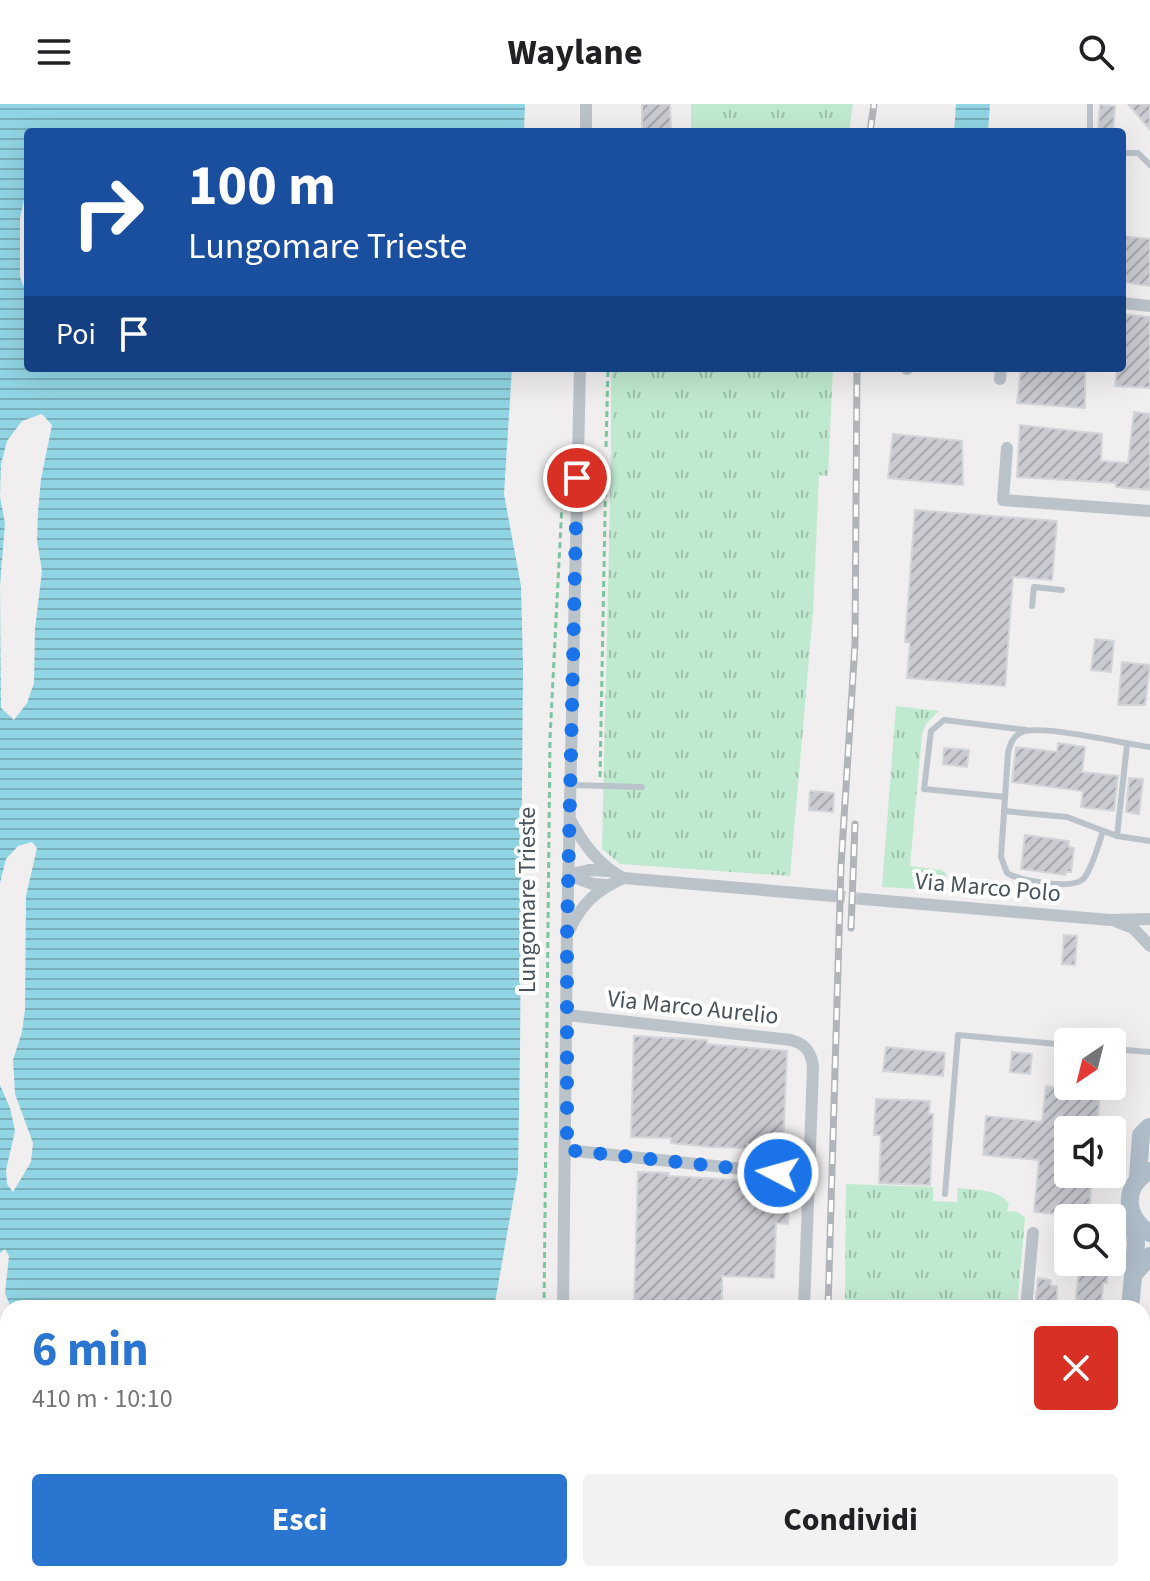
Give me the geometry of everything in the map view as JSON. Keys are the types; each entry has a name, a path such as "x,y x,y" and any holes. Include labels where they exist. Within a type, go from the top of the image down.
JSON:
{"main road":[{"path":"1131,1300 1136,1244 1129,1203 1133,1185 1144,1175 1141,1135 1150,1124"},
{"path":"1134,1220 1150,1233"},
{"path":"1133,1275 1150,1256"}],"street":[{"path":"586,104 586,128"},
{"path":"1126,303 1150,306"},
{"name":"Lungomare Trieste","path":"563,1300 569,818 580,372"},
{"path":"1007,448 1003,500 1150,511"},
{"path":"569,818 586,846 609,871 623,878 833,896"},
{"path":"568,875 589,870 609,871"},
{"path":"568,875 593,884 607,885"},
{"path":"567,935 582,906 607,885 623,878"},
{"name":"Via Marco Polo","path":"863,899 1110,920 1150,919"},
{"name":"Via Marco Polo","path":"1133,918 1150,909"},
{"name":"Via Marco Polo","path":"1110,920 1133,928 1150,946"},
{"name":"Via Marco Aurelio","path":"567,1015 791,1040 802,1044 810,1053 813,1068 809,1176"},
{"path":"567,1150 809,1176 804,1300"},
{"path":"1027,1300 1033,1233"}],"lane":[{"path":"1090,104 1090,128"},
{"path":"1126,153 1138,153 1150,165"},
{"path":"1032,606 1034,587 1062,590"},
{"path":"1005,797 924,789 931,731 944,720 1101,738 1150,747"},
{"path":"1034,730 1021,732 1009,747 1001,862 1007,873 1020,879 1069,884 1080,882 1086,875 1103,831"},
{"path":"1117,836 1127,745"},
{"path":"570,785 642,787"},
{"path":"1004,811 1067,817 1117,836 1150,841"},
{"path":"945,1194 958,1035 1054,1044"},
{"path":"1126,1050 1150,1052"}],"path":[{"path":"606,447 608,372"},
{"path":"600,781 606,463"},
{"name":"Lungomare Trieste","path":"544,1300 550,738 561,492"}],"green space":[{"path":"691,104 853,104 850,128 691,128"},
{"path":"611,372 833,372 828,476 819,475 813,613 790,876 620,864 602,849"},
{"path":"896,706 939,711 926,724 922,734 910,866 946,873 948,891 882,887"},
{"path":"846,1184 933,1187 933,1201 957,1202 958,1188 986,1191 1005,1199 1009,1204 1007,1211 1018,1212 1025,1218 1018,1300 845,1300"}],"water":[{"path":"0,104 525,104 524,128 24,128 24,372 512,372 504,494 521,586 523,665 518,1172 495,1300 0,1300"},
{"path":"956,104 990,104 988,128 954,128"}],"pier":[{"path":"24,200 24,287 20,277 20,218"},
{"path":"42,414 52,425 38,512 37,540 42,571 35,629 34,683 27,703 14,720 1,708 0,586 5,523 0,497 1,464 7,441 22,421"},
{"path":"32,842 37,848 26,896 25,1010 13,1060 15,1094 33,1143 31,1162 13,1192 7,1184 6,1170 15,1131 0,1085 0,883 6,859 18,846"},
{"path":"5,1249 9,1256 5,1293 8,1300 0,1300 0,1253"}],"building":[{"path":"642,104 670,104 671,128 642,128"},
{"path":"1128,104 1150,104 1150,130 1140,118"},
{"path":"1100,105 1115,106 1113,128 1098,128"},
{"path":"1126,236 1150,239 1150,286 1126,283"},
{"path":"1126,314 1150,317 1150,388 1115,386 1117,372 1126,372"},
{"path":"1021,372 1085,372 1085,408 1017,403"},
{"path":"1134,412 1150,414 1150,490 1116,487 1116,483 1017,477 1020,425 1102,434 1101,461 1128,463"},
{"path":"893,434 962,441 963,485 888,478"},
{"path":"915,510 1057,521 1052,580 1013,577 1005,686 907,678 910,643 905,642"},
{"path":"1095,639 1114,641 1111,672 1091,670"},
{"path":"1122,662 1150,665 1145,705 1118,705"},
{"path":"1058,743 1085,747 1082,772 1118,776 1114,811 1081,807 1083,791 1012,782 1016,747 1057,752"},
{"path":"944,748 969,750 967,767 943,764"},
{"path":"1129,778 1143,779 1139,814 1126,812"},
{"path":"810,791 834,793 833,812 809,810"},
{"path":"1025,835 1069,841 1069,847 1074,848 1071,872 1065,875 1021,869"},
{"path":"1064,935 1077,936 1075,965 1062,964"},
{"path":"634,1036 707,1040 707,1044 787,1051 783,1147 747,1144 747,1148 711,1147 671,1143 671,1138 631,1137"},
{"path":"886,1047 945,1053 943,1076 883,1071"},
{"path":"1012,1052 1032,1054 1030,1074 1010,1072"},
{"path":"1046,1086 1054,1087 1054,1100 1099,1100 1098,1116 1054,1116 1054,1188 1091,1188 1090,1204 1054,1204 1054,1214 1034,1212 1039,1160 983,1155 986,1116 1042,1122"},
{"path":"876,1099 930,1101 929,1114 933,1114 930,1185 879,1183 881,1135 874,1135"},
{"path":"638,1172 790,1183 788,1224 776,1223 774,1278 722,1276 722,1300 634,1300"},
{"path":"1078,1276 1108,1276 1107,1283 1103,1283 1102,1300 1076,1300"},
{"path":"1038,1278 1051,1280 1051,1286 1057,1286 1057,1300 1036,1300"}],"tunnel":[{"path":"833,896 863,899"}],"railway":[{"path":"871,128 874,104"},
{"path":"828,1300 841,866 855,644 857,372"},
{"path":"851,928 855,824"}],"route":[{"path":"577,478 567,935 567,1150 778,1173"}]}
